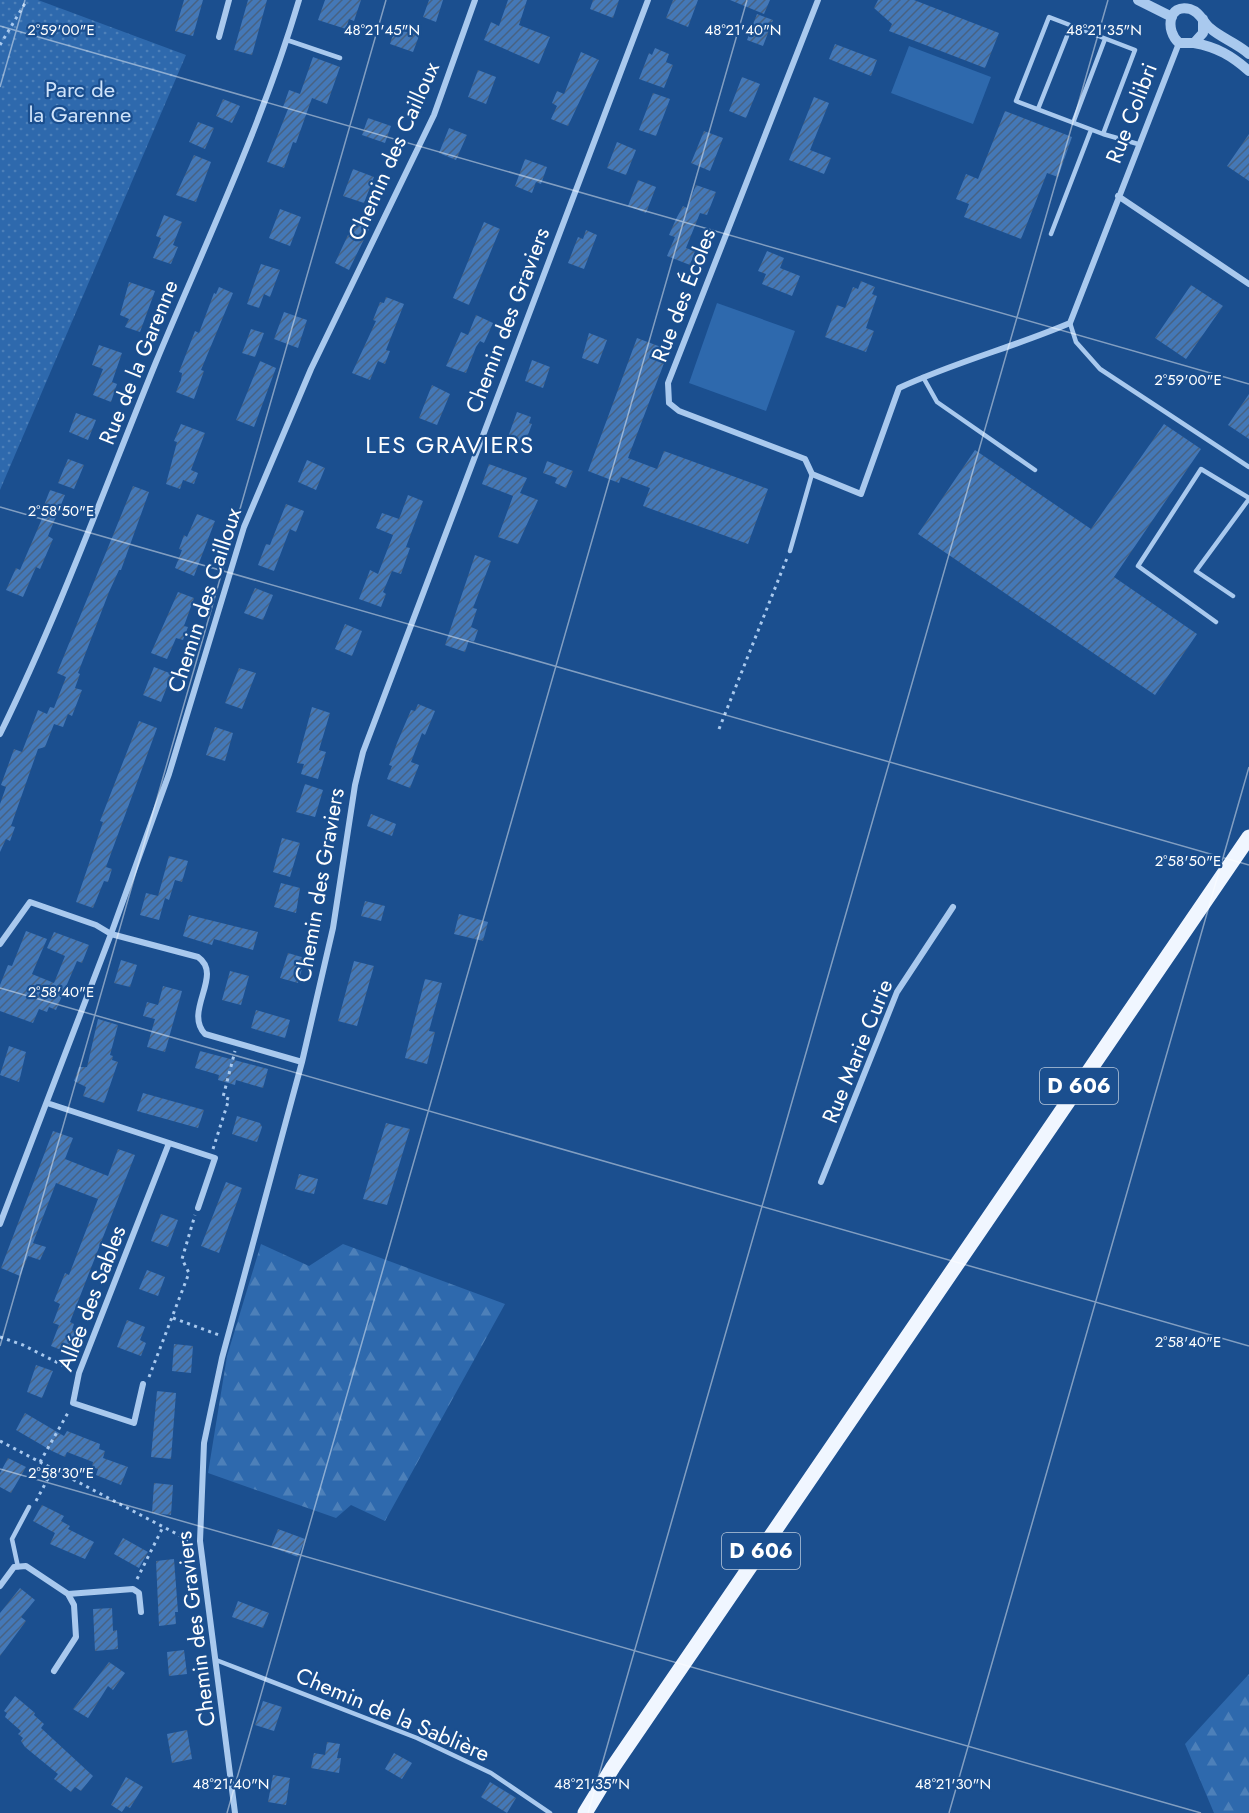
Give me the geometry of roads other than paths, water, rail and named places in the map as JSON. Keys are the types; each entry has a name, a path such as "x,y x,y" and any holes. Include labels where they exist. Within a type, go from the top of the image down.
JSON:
{"main road":[{"name":"D 606","path":"585,1813 613,1767 1249,837"}],"street":[{"path":"219,37 229,0"},
{"name":"Rue de la Garenne","path":"0,734 94,520 156,362 248,148 299,0"},
{"name":"Chemin des Cailloux","path":"0,1224 111,934 169,774 244,527 311,369 434,115 475,0"},
{"name":"Chemin des Graviers","path":"235,1813 200,1541 204,1443 227,1338 302,1062 333,928 355,785 363,752 648,0"},
{"name":"Rue des Écoles","path":"818,0 668,383 669,403 679,411 805,459 812,474 861,494 899,388 923,377"},
{"path":"1138,0 1172,17"},
{"path":"1249,54 1229,38 1215,32 1192,9 1186,9 1172,17 1169,30 1179,43 1208,45 1233,56 1249,71"},
{"path":"1194,43 1203,33 1203,20"},
{"name":"Rue Colibri","path":"1070,323 1179,43"},
{"path":"1118,196 1249,284"},
{"path":"923,377 1070,323"},
{"path":"0,944 30,902 96,925 111,934 198,957 205,962 208,972 196,1016 198,1027 205,1034 302,1062"},
{"name":"Rue Marie Curie","path":"821,1182 897,992 953,907"},
{"path":"47,1103 214,1158 198,1208"},
{"name":"Allée des Sables","path":"143,1384 134,1423 73,1403 79,1373 170,1143"},
{"path":"0,1586 14,1567 26,1566 68,1594 74,1605 76,1637 54,1671"},
{"path":"68,1594 132,1589 139,1593 141,1612"}],"lane":[{"path":"1103,134 1135,50 1049,17 1016,100 1090,130 1103,134 1138,144"},
{"path":"1038,110 1071,26"},
{"path":"1072,123 1105,39"},
{"path":"287,40 340,58"},
{"path":"1051,234 1090,130"},
{"path":"1070,323 1076,342 1100,369 1249,468"},
{"path":"923,377 937,402 1035,470"},
{"path":"1216,622 1138,566 1201,469 1249,498 1196,571 1233,596"},
{"path":"790,551 812,474"},
{"path":"18,1566 12,1539 29,1507"},
{"name":"Chemin de la Sablière","path":"216,1660 417,1738 491,1773 550,1813"}],"district":[{"name":"LES GRAVIERS","path":"450,445"}],"park label":[{"name":"Parc de la Garenne","path":"80,102"}]}
